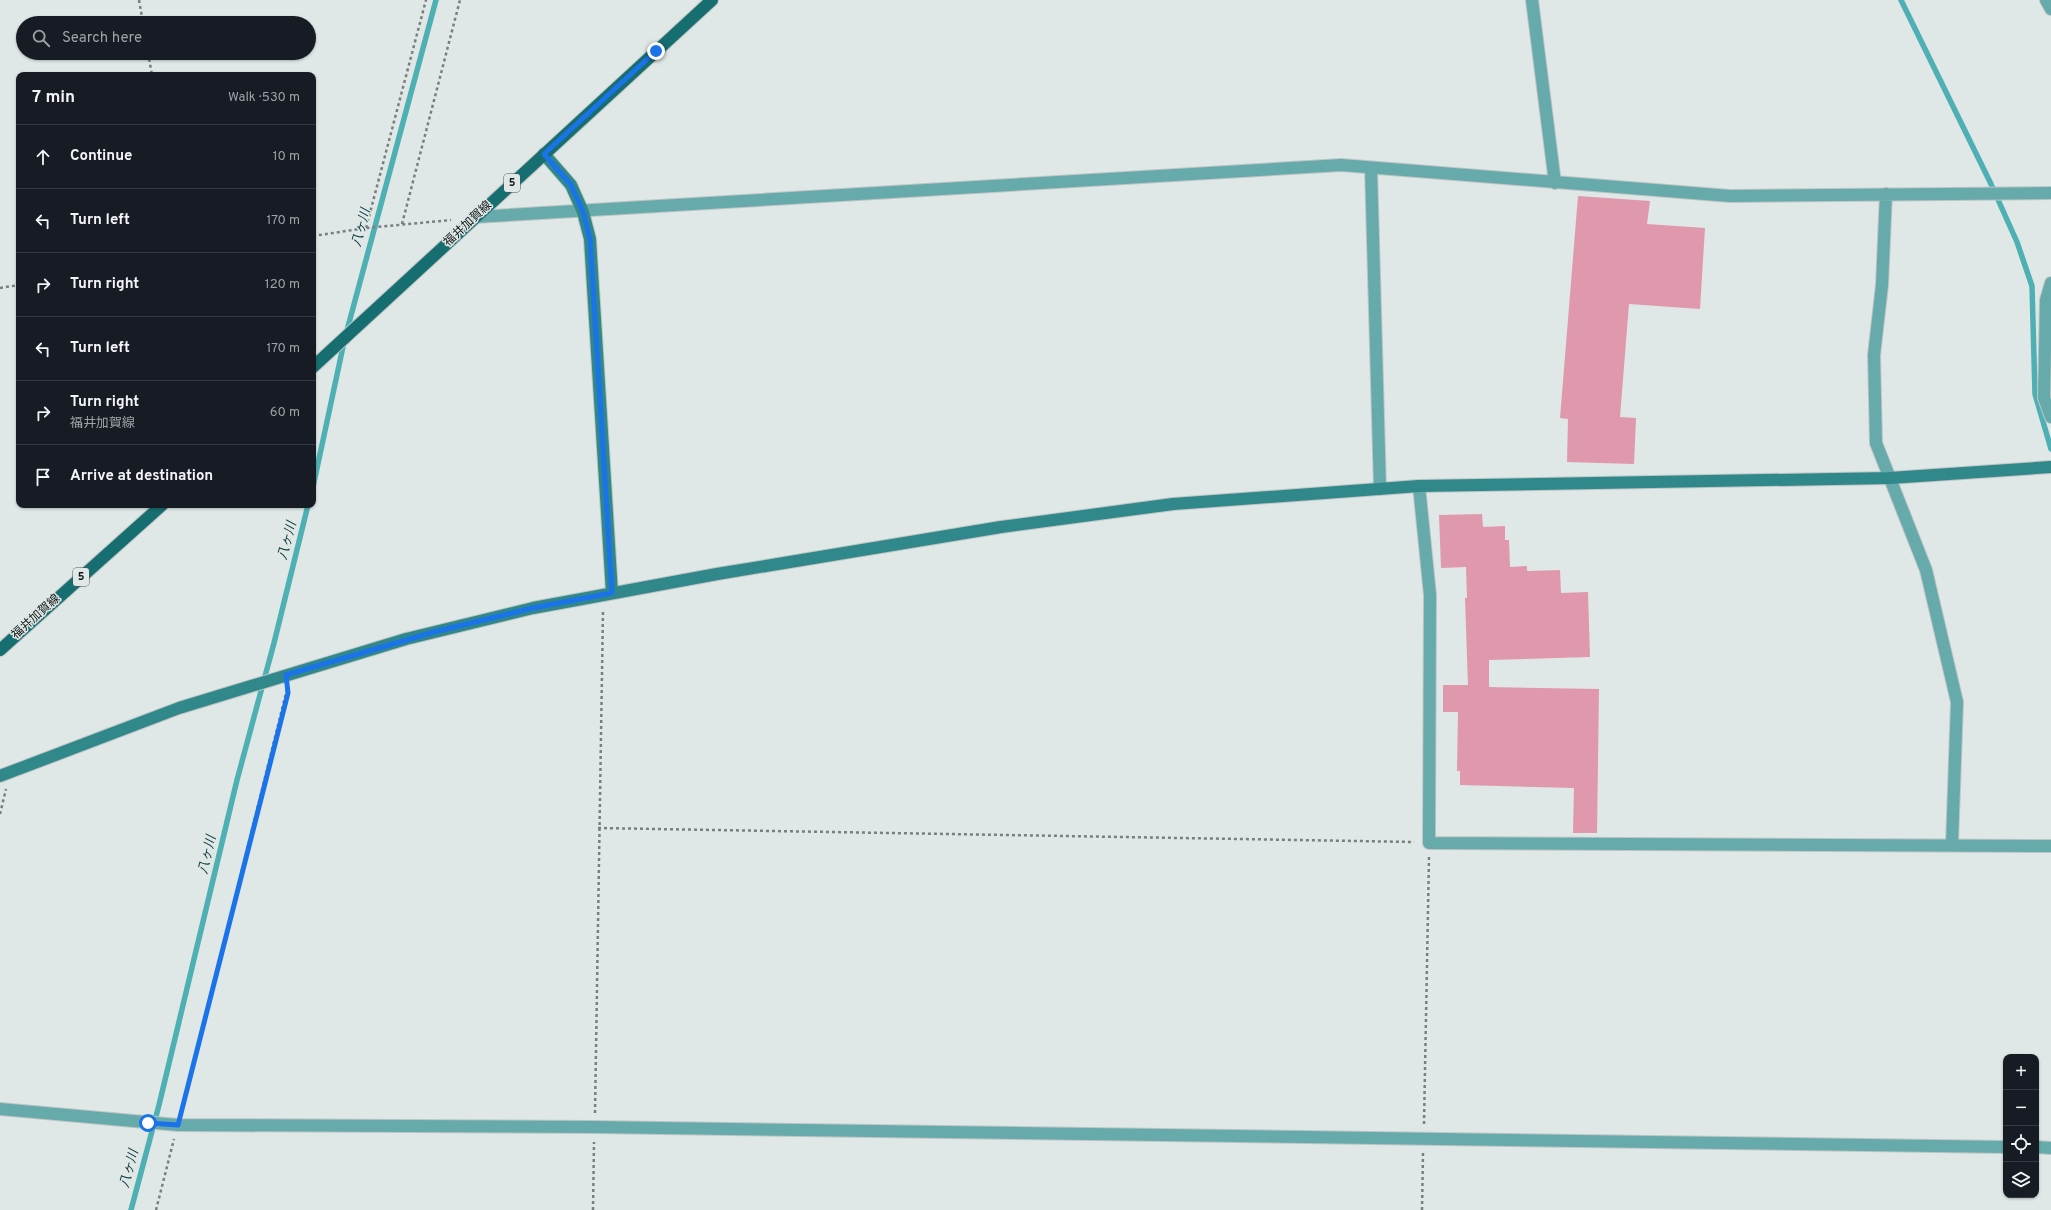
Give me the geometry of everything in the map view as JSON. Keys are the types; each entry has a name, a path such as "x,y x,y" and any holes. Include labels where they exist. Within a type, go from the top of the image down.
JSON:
{"main road":[{"name":"福井加賀線","path":"316,364 712,0"},
{"name":"福井加賀線","path":"0,650 159,508"}],"street":[{"path":"1532,0 1555,183"},
{"path":"2046,0 2051,9"},
{"path":"544,154 571,185 583,212 590,239 608,594"},
{"path":"475,217 583,212 1341,165 1730,196 2051,193"},
{"path":"1371,168 1380,489"},
{"path":"1886,194 1882,285 1874,355 1876,443 1926,570 1957,702 1952,844"},
{"path":"2051,282 2046,300 2044,398 2051,417"},
{"path":"5,774 179,708 414,638 533,608 717,574 1079,516 1173,504 1419,486 1890,478 2051,467"},
{"path":"1419,486 1430,595 1429,842 1952,844 2051,846"},
{"path":"0,1109 178,1125 594,1127 2003,1147"},
{"path":"2039,1147 2051,1148"}],"path":[{"path":"139,0 142,16"},
{"path":"366,228 426,0"},
{"path":"402,224 460,0"},
{"path":"149,60 151,72"},
{"path":"316,236 366,228 475,217"},
{"path":"0,288 16,285"},
{"path":"593,1210 598,828 608,594"},
{"path":"156,1210 288,693 286,675"},
{"path":"0,814 5,774"},
{"path":"598,828 1429,842 1422,1210"}],"building":[{"path":"1578,196 1650,201 1647,224 1705,228 1700,309 1629,304 1620,417 1636,418 1634,464 1567,462 1568,419 1560,418"},
{"path":"1482,514 1483,527 1505,526 1505,540 1509,540 1510,567 1527,566 1527,571 1560,570 1561,593 1588,592 1590,657 1489,660 1489,687 1599,689 1597,833 1573,833 1574,788 1460,785 1460,771 1457,771 1458,712 1443,712 1443,685 1468,685 1465,598 1467,598 1466,567 1441,568 1439,515"}],"waterway":[{"name":"八ヶ川","path":"346,334 436,0"},
{"path":"1901,0 1991,184 2017,242 2032,286 2035,394 2051,449"},
{"name":"八ヶ川","path":"316,473 344,342"},
{"name":"八ヶ川","path":"131,1210 159,1105 237,780 274,643 307,508"}],"route":[{"path":"148,1123 178,1125 288,693 286,675 406,639 533,608 612,593 590,239 583,212 571,185 544,154 656,51"}]}
